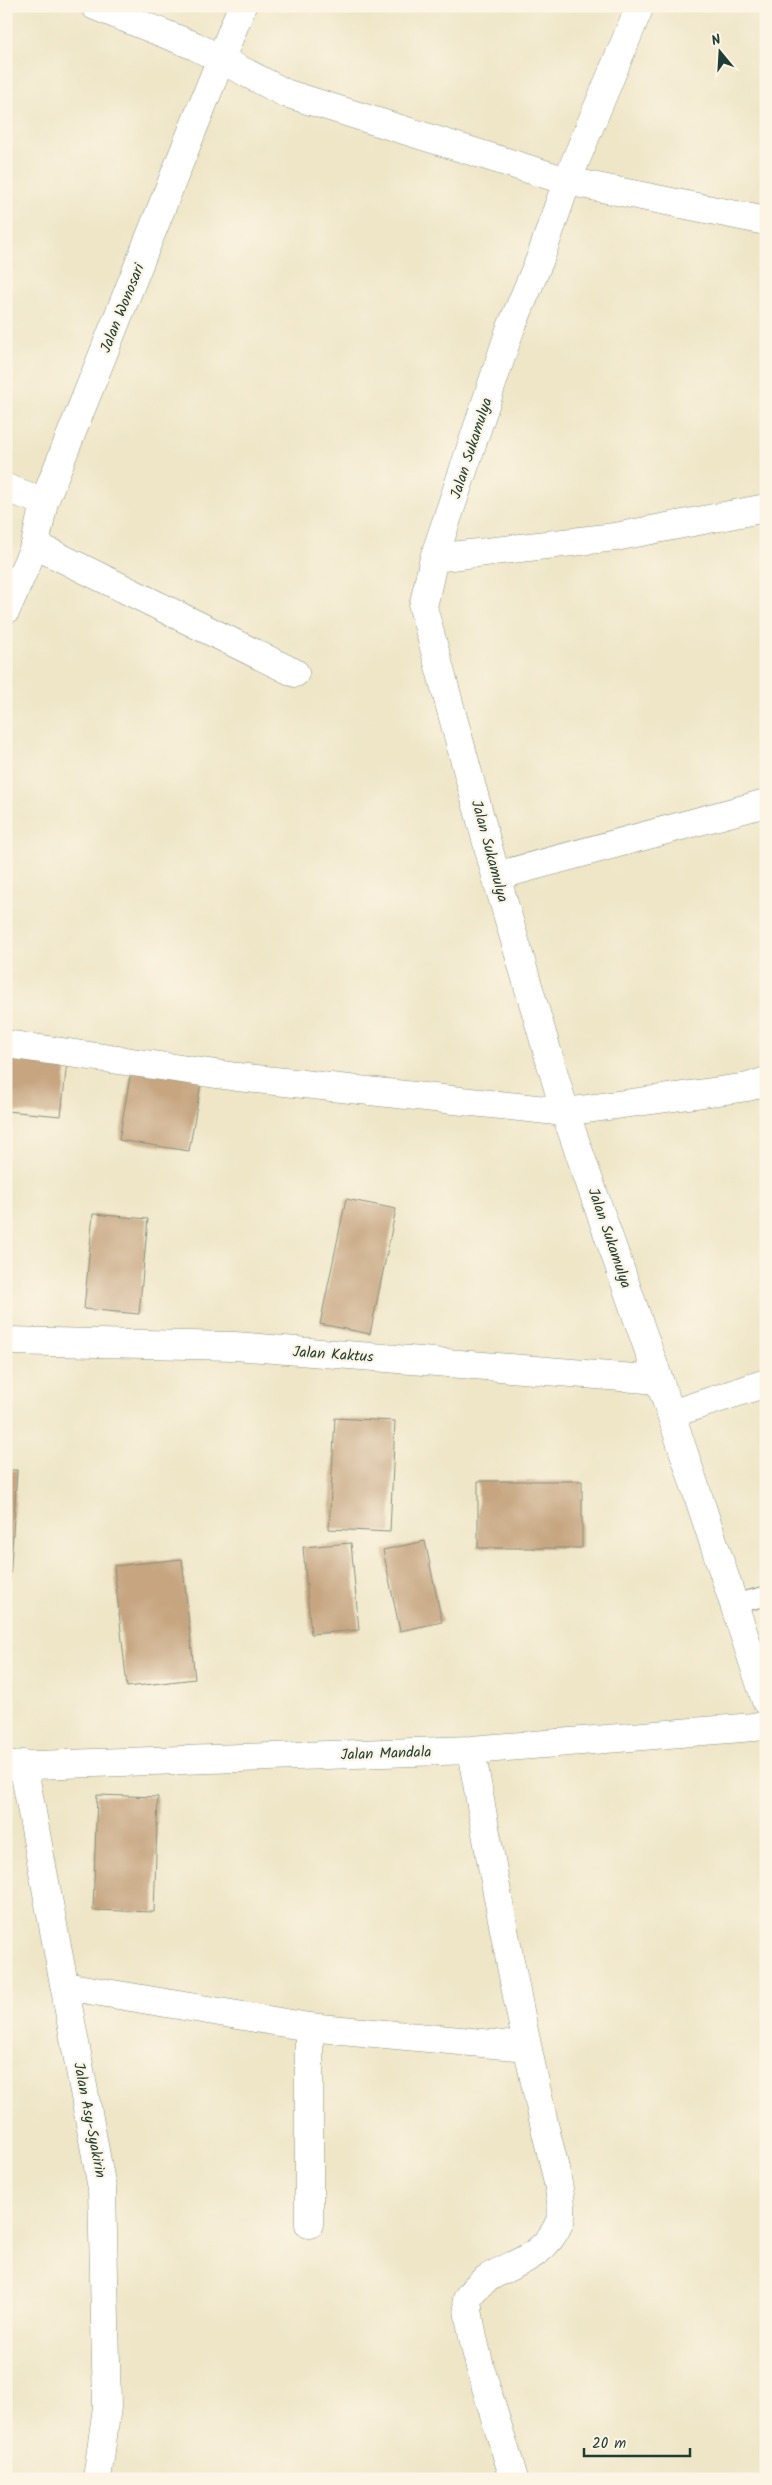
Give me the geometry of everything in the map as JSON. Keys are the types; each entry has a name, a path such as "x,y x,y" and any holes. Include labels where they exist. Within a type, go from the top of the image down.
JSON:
{"street":[{"path":"95,6 196,46 286,93 567,181 766,221"},
{"name":"Jalan Wonosari","path":"6,610 35,545 44,502 242,6"},
{"name":"Jalan Sukamulya","path":"640,6 567,181 540,259 510,330 434,558 423,607 496,876 565,1112 671,1414 766,1701"},
{"path":"6,488 44,502"},
{"path":"434,558 615,538 766,508"},
{"path":"35,545 295,673"},
{"path":"496,876 766,803"},
{"path":"6,1044 237,1077 565,1112 748,1086 766,1081"},
{"name":"Jalan Kaktus","path":"6,1340 235,1346 659,1380"},
{"path":"671,1414 766,1383"},
{"name":"Jalan Mandala","path":"14,1765 470,1750 766,1726"},
{"path":"470,1750 526,2047 557,2180 561,2219 550,2239 537,2253 482,2281 467,2298 479,2357 514,2479"},
{"name":"Jalan Asy-Syakirin","path":"14,1765 65,1986 102,2188 107,2407 97,2479"},
{"path":"65,1986 309,2027 526,2047"},
{"path":"309,2027 310,2224"}],"lane":[{"path":"735,1604 766,1596"}],"building":[{"path":"6,1056 67,1062 61,1116 6,1111"},
{"path":"132,1065 202,1077 189,1151 119,1140"},
{"path":"346,1199 396,1209 370,1334 320,1324"},
{"path":"93,1214 148,1219 139,1314 84,1309"},
{"path":"335,1418 395,1421 390,1532 329,1529"},
{"path":"6,1470 17,1470 10,1581 6,1581"},
{"path":"478,1481 582,1481 582,1548 478,1548"},
{"path":"425,1541 442,1622 400,1631 383,1550"},
{"path":"351,1543 359,1630 311,1634 303,1547"},
{"path":"182,1559 195,1679 127,1687 114,1566"},
{"path":"97,1795 158,1797 154,1912 93,1910"}]}
